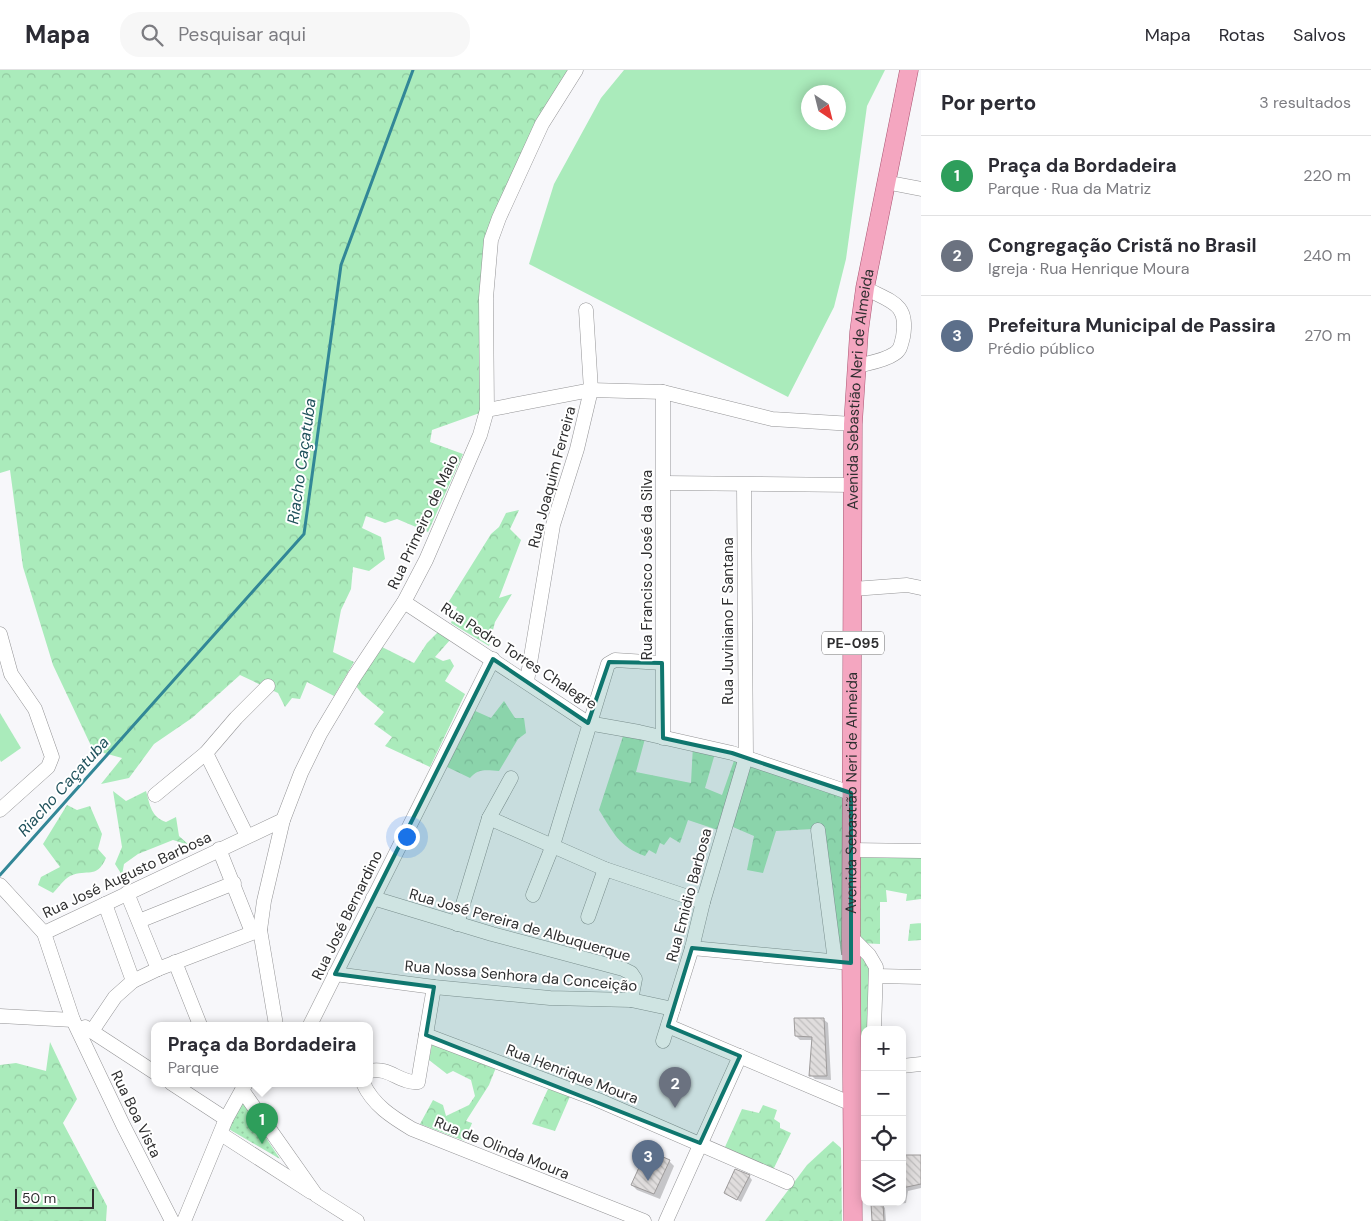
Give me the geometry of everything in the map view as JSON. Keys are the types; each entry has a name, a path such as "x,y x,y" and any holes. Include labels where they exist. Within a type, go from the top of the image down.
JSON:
{"main road":[{"name":"Avenida Sebastião Neri de Almeida","path":"853,1221 852,1104 858,1069 843,962 851,937 853,424 865,288 909,70"}],"street":[{"name":"Rua Primeiro de Maio","path":"279,1022 256,931 283,820 301,773 320,734 354,677 404,602 445,517 480,435 487,410 486,298 491,240 499,218 542,124 576,70"},
{"path":"885,182 921,189"},
{"path":"857,366 887,357 898,351 901,348 906,321 901,310 893,303 865,288"},
{"name":"Rua Joaquim Ferreira","path":"527,681 553,525 577,449 591,390 586,310"},
{"path":"487,410 591,390 663,392 772,419 853,424"},
{"name":"Rua Francisco José da Silva","path":"663,392 663,738"},
{"path":"664,483 853,485"},
{"name":"Rua Juviniano F Santana","path":"744,485 746,757"},
{"path":"853,589 907,585 921,588"},
{"name":"Rua Pedro Torres Chalegre","path":"404,602 527,681 588,723 746,757 851,793"},
{"path":"0,634 11,674 35,709 52,757 50,765 0,810"},
{"name":"Rua José Bernardino","path":"312,1022 493,659"},
{"path":"533,894 553,845 588,723 609,662 615,660 662,663"},
{"path":"155,795 206,753 236,718 268,686"},
{"path":"206,753 247,836"},
{"name":"Rua Emidio Barbosa","path":"663,1041 692,948 703,902 746,757"},
{"path":"457,924 489,818 511,778"},
{"path":"489,818 605,869 703,902"},
{"name":"Rua José Augusto Barbosa","path":"0,886 44,933 283,820"},
{"path":"692,948 843,962 818,830"},
{"path":"92,1031 115,997 133,981 175,962 256,931 219,849"},
{"path":"852,850 921,851"},
{"path":"588,917 605,869"},
{"path":"139,921 234,883"},
{"path":"127,893 158,969"},
{"name":"Rua José Pereira de Albuquerque","path":"373,898 457,924 623,969 631,973 634,979 631,1000"},
{"path":"105,904 133,981"},
{"name":"Rua Boa Vista","path":"44,933 73,1020 123,1125 172,1221"},
{"path":"851,937 873,960 877,976 874,1026"},
{"path":"175,962 199,1022"},
{"name":"Rua Nossa Senhora da Conceição","path":"336,974 434,987 550,998 631,1000 673,1009"},
{"path":"877,976 921,977"},
{"path":"373,1071 386,1070 416,1082 419,1080 434,987"},
{"path":"0,1016 73,1020 151,1070"},
{"path":"668,1026 852,1104"},
{"name":"Rua Henrique Moura","path":"426,1035 598,1100 787,1182"},
{"path":"666,1221 740,1056"},
{"path":"906,1066 921,1064"},
{"path":"177,1087 226,1119"},
{"path":"184,1221 226,1119 243,1087"},
{"path":"245,1087 316,1195"},
{"name":"Rua de Olinda Moura","path":"365,1087 381,1108 412,1129 644,1221"},
{"path":"221,1134 357,1221"}],"highlighted area":[{"path":"493,659 588,723 609,662 662,663 663,738 732,753 851,793 851,963 692,948 668,1026 740,1056 700,1143 426,1035 434,987 335,974"}],"green space":[{"path":"0,70 576,70 490,233 488,410 432,430 430,442 463,454 428,532 397,519 385,523 366,516 362,528 381,537 385,559 369,571 353,567 351,589 341,610 333,652 354,662 334,696 307,682 300,699 292,698 285,707 278,693 240,675 192,718 154,744 129,778 101,784 122,758 93,750 53,665 23,567 10,470 0,473"},
{"path":"624,70 885,70 867,106 846,259 834,307 788,397 529,264 554,184 601,98"},
{"path":"519,510 510,529 521,540 499,598 512,594 495,622 489,646 451,623 457,607 448,603 491,534 499,527 506,513"},
{"path":"440,630 450,640 435,657 443,661 450,659 454,666 445,681 465,694 430,767 385,746 392,737 374,724 384,712 362,694 356,686 382,647 414,663 427,643"},
{"path":"504,701 515,718 524,718 526,733 518,739 499,771 480,771 470,778 445,766 473,710 491,718"},
{"path":"0,713 21,748 1,762 0,760"},
{"path":"625,730 646,735 636,772 691,783 693,745 716,750 705,788 722,795 736,755 850,788 849,960 833,958 817,880 813,829 776,831 763,873 747,870 754,836 726,824 718,830 688,820 680,843 670,837 664,845 660,843 656,854 649,850 645,856 629,848 617,838 599,810"},
{"path":"113,791 126,801 146,791 154,814 166,822 176,817 179,836 189,845 173,840 138,854 124,864 122,875 115,864 122,847"},
{"path":"67,805 77,810 90,806 102,834 98,849 106,858 99,869 70,876 53,893 38,885 41,877 60,867 43,844"},
{"path":"859,850 921,850 921,899 906,901 907,894 886,890 887,902 880,902 880,944 860,943"},
{"path":"921,923 921,940 908,941 910,924"},
{"path":"861,955 869,955 872,1026 861,1026 861,1058 858,1059"},
{"path":"433,1040 497,1065 489,1085 466,1121 472,1123 465,1141 420,1124 433,1100 443,1105 446,1116 469,1105 475,1096 471,1080 453,1071 447,1074 429,1060"},
{"path":"50,1042 77,1099 63,1123 107,1206 106,1221 0,1221 0,1065 16,1063 46,1071"},
{"path":"548,1089 571,1094 555,1131 532,1124"},
{"path":"241,1100 280,1159 227,1128"},
{"path":"763,1105 777,1110 774,1119 780,1123 780,1128 791,1133 773,1170 725,1147 742,1109 759,1113"},
{"path":"833,1141 841,1148 842,1221 765,1221 807,1165"}],"building":[{"path":"794,1018 824,1018 827,1076 809,1076 812,1037 795,1036"},
{"path":"647,1150 670,1160 654,1194 631,1185"},
{"path":"906,1155 921,1155 921,1184 906,1187"},
{"path":"735,1169 750,1175 737,1200 724,1193"},
{"path":"871,1206 883,1206 884,1221 872,1221"}],"waterway":[{"name":"Riacho Caçatuba","path":"0,875 304,534 341,265 413,70"}],"place":[{"name":"Congregação Cristã no Brasil","path":"675,1108"},
{"name":"Praça da Bordadeira","path":"262,1144"},
{"name":"Prefeitura Municipal de Passira","path":"648,1181"}]}
